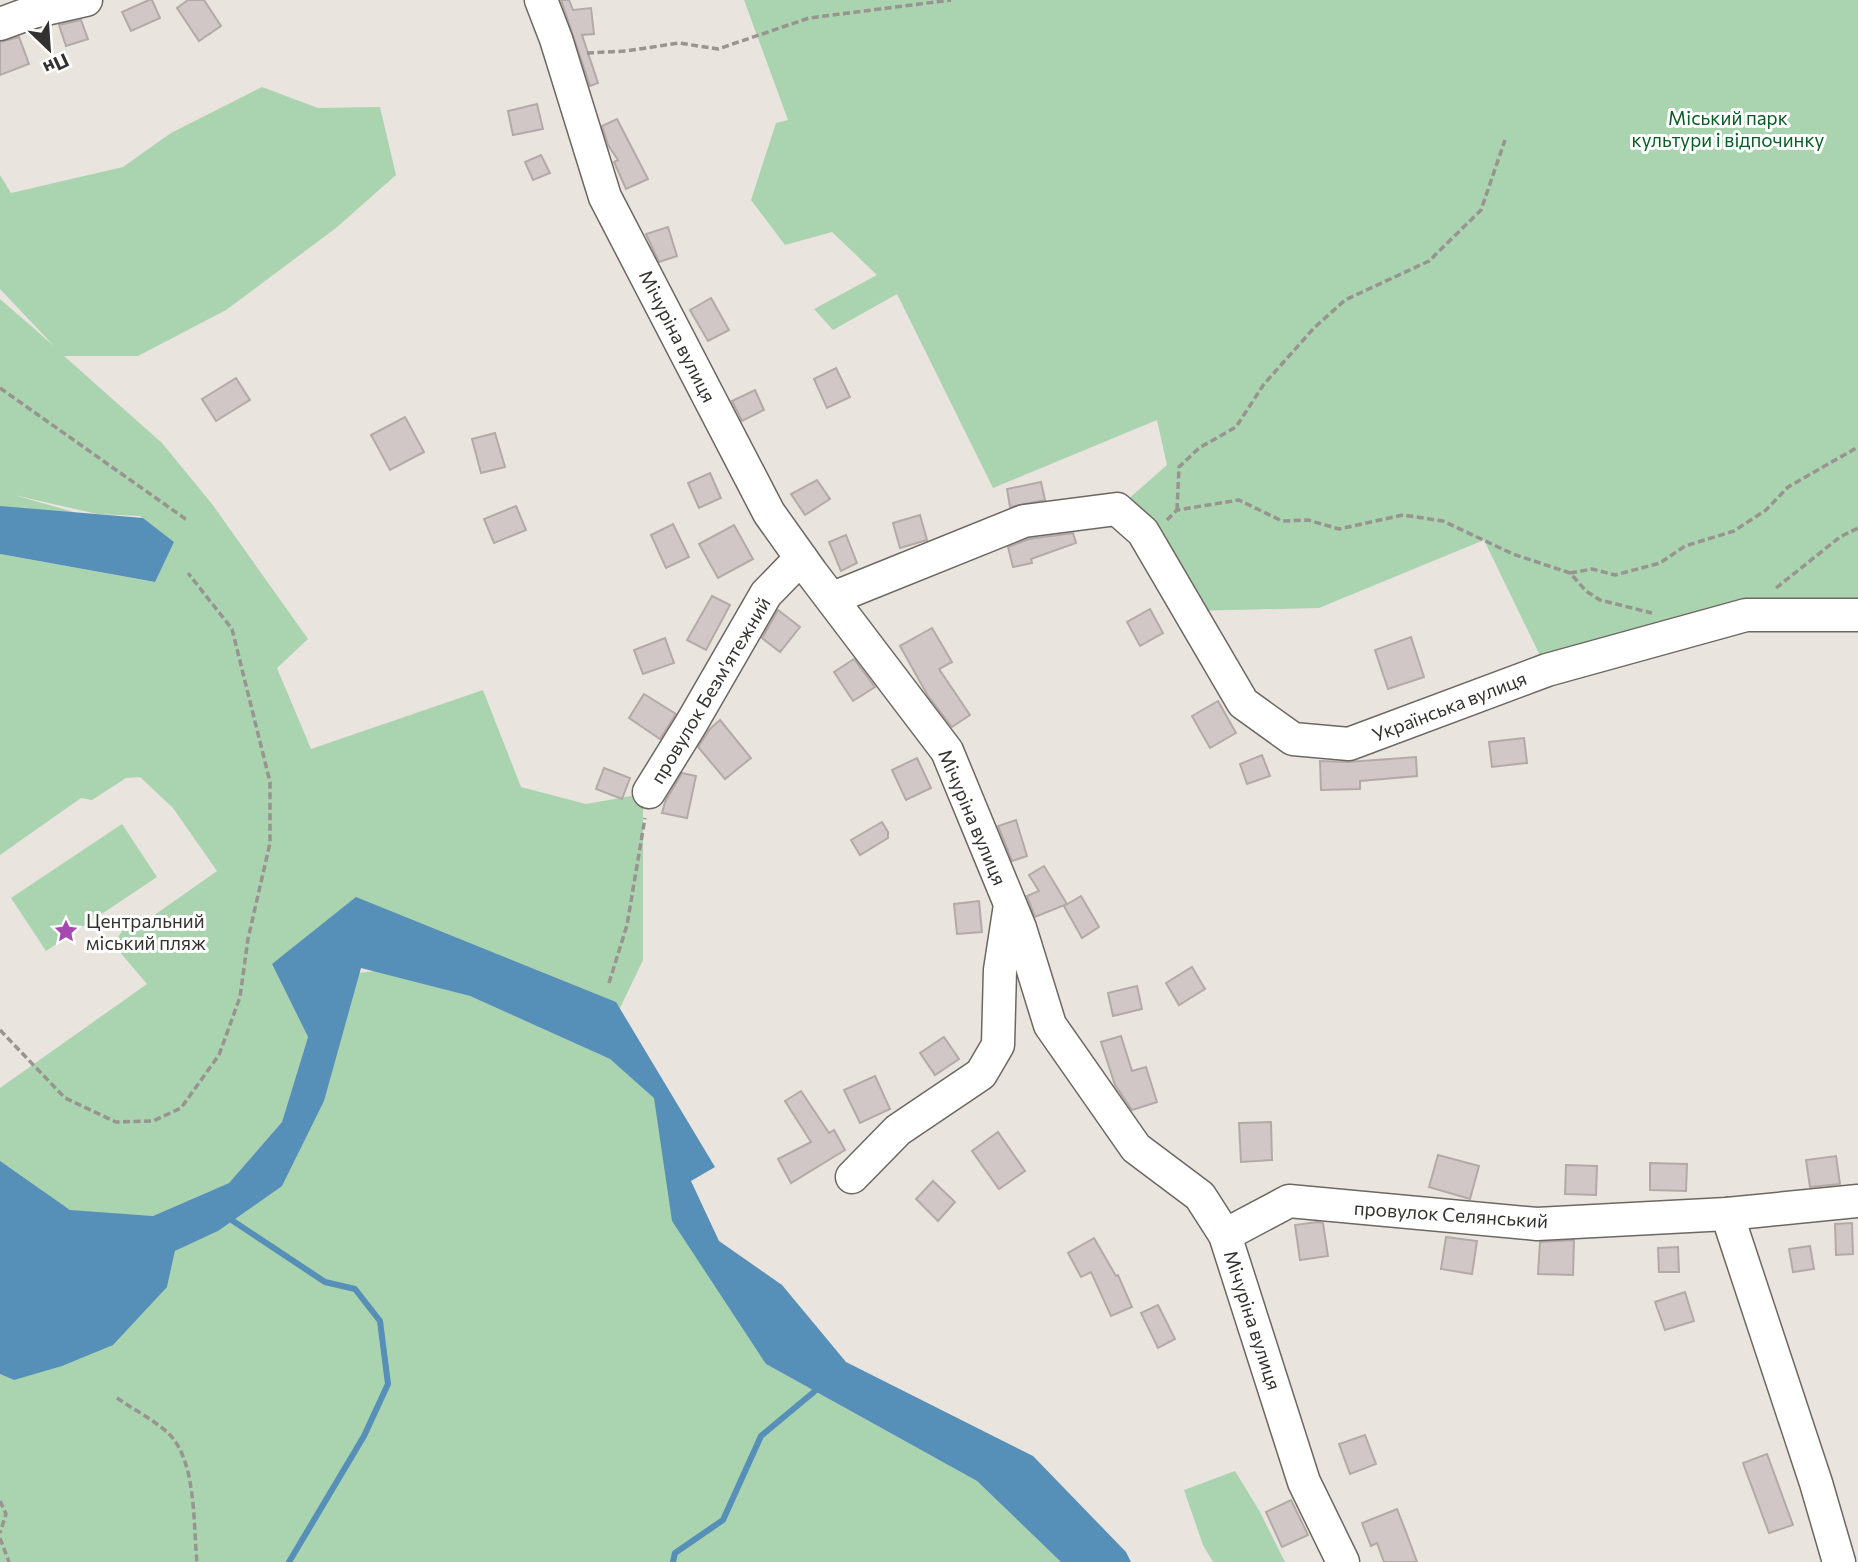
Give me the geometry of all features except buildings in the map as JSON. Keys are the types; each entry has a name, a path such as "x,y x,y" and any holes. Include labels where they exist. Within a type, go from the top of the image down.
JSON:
{"street":[{"path":"0,24 33,12 86,0"},
{"name":"Мічуріна вулиця","path":"541,0 605,197 769,513 947,751 1020,928 1050,1025 1136,1148 1200,1196 1226,1234 1304,1482 1343,1562"},
{"path":"833,598 1024,521 1117,509 1155,526"},
{"name":"Українська вулиця","path":"1155,526 1243,703 1293,739 1349,744 1547,670 1746,615 1858,615"},
{"name":"провулок Безм'ятежний","path":"649,792 766,594 801,558"},
{"path":"852,1177 898,1130 981,1074 998,1045 1000,970 1010,904"},
{"name":"провулок Селянський","path":"1226,1234 1289,1201 1537,1224 1727,1214 1858,1201"},
{"path":"1727,1214 1816,1483 1839,1562"}],"path":[{"path":"560,55 626,51 679,43 718,49 809,18 951,0"},
{"path":"1177,510 1179,467 1199,447 1236,427 1264,384 1314,328 1345,300 1429,261 1481,210 1505,140"},
{"path":"0,388 187,520"},
{"path":"1155,526 1177,510 1239,500 1282,521 1308,520 1339,529 1403,515 1443,521 1513,554 1570,573 1592,569 1615,575 1660,563 1685,546 1734,531 1766,510 1788,487 1858,447"},
{"path":"1746,615 1840,537 1858,528"},
{"path":"0,1030 65,1098 116,1122 153,1121 181,1108 219,1055 240,997 248,939 271,843 270,782 232,629 188,572"},
{"path":"1570,573 1586,591 1600,600 1660,615"},
{"path":"609,983 627,925 649,792"},
{"path":"117,1398 168,1433 184,1459 191,1493 197,1562"},
{"path":"0,1501 6,1514 0,1535 9,1562"}],"green space":[{"name":"Міський парк культури і відпочинку","path":"744,0 1858,0 1858,618 1746,615 1547,670 1484,540 1319,608 1189,611 1117,509 1167,465 1157,420 993,488 897,294 833,330 814,309 877,275 832,232 785,245 751,200 776,123 788,120"},
{"path":"262,87 318,108 380,107 396,175 336,228 226,310 138,356 64,356 162,443 212,504 308,639 277,668 311,749 483,690 521,787 586,804 643,794 643,960 620,1008 557,982 504,969 272,964 308,1037 282,1122 229,1183 153,1216 106,1213 102,1221 70,1210 0,1167 0,1088 147,984 113,944 123,930 146,921 217,871 173,808 140,777 126,778 92,800 81,798 0,855 0,554 154,582 174,542 140,516 97,514 14,495 105,521 0,512 0,299 54,346 0,289 0,175 11,193 123,167 171,133"},
{"path":"122,824 157,877 46,951 11,898"},
{"path":"375,971 470,996 610,1059 658,1100 662,1148 766,1364 977,1481 1061,1562 0,1562 0,1374 14,1380 167,1287 175,1251 218,1231 322,1098 359,973"},
{"path":"1235,1471 1260,1512 1285,1562 1213,1562 1203,1545 1184,1490"}],"water":[{"path":"0,506 143,518 174,542 155,582 0,554"},
{"path":"356,897 616,1002 715,1167 691,1181 719,1241 782,1285 846,1362 1033,1456 1126,1552 1131,1562 1061,1562 977,1481 766,1364 672,1221 654,1098 610,1059 470,996 361,968 324,1101 282,1186 218,1231 175,1251 167,1287 113,1345 62,1366 14,1380 0,1374 0,1161 70,1210 153,1216 229,1183 282,1122 308,1037 272,964"}],"waterway":[{"path":"233,1221 325,1282 355,1289 380,1321 388,1384 364,1436 289,1562"},
{"path":"673,1562 675,1553 723,1520 761,1436 815,1391"}],"place":[{"name":"Центральний міський пляж","path":"66,931"}]}
